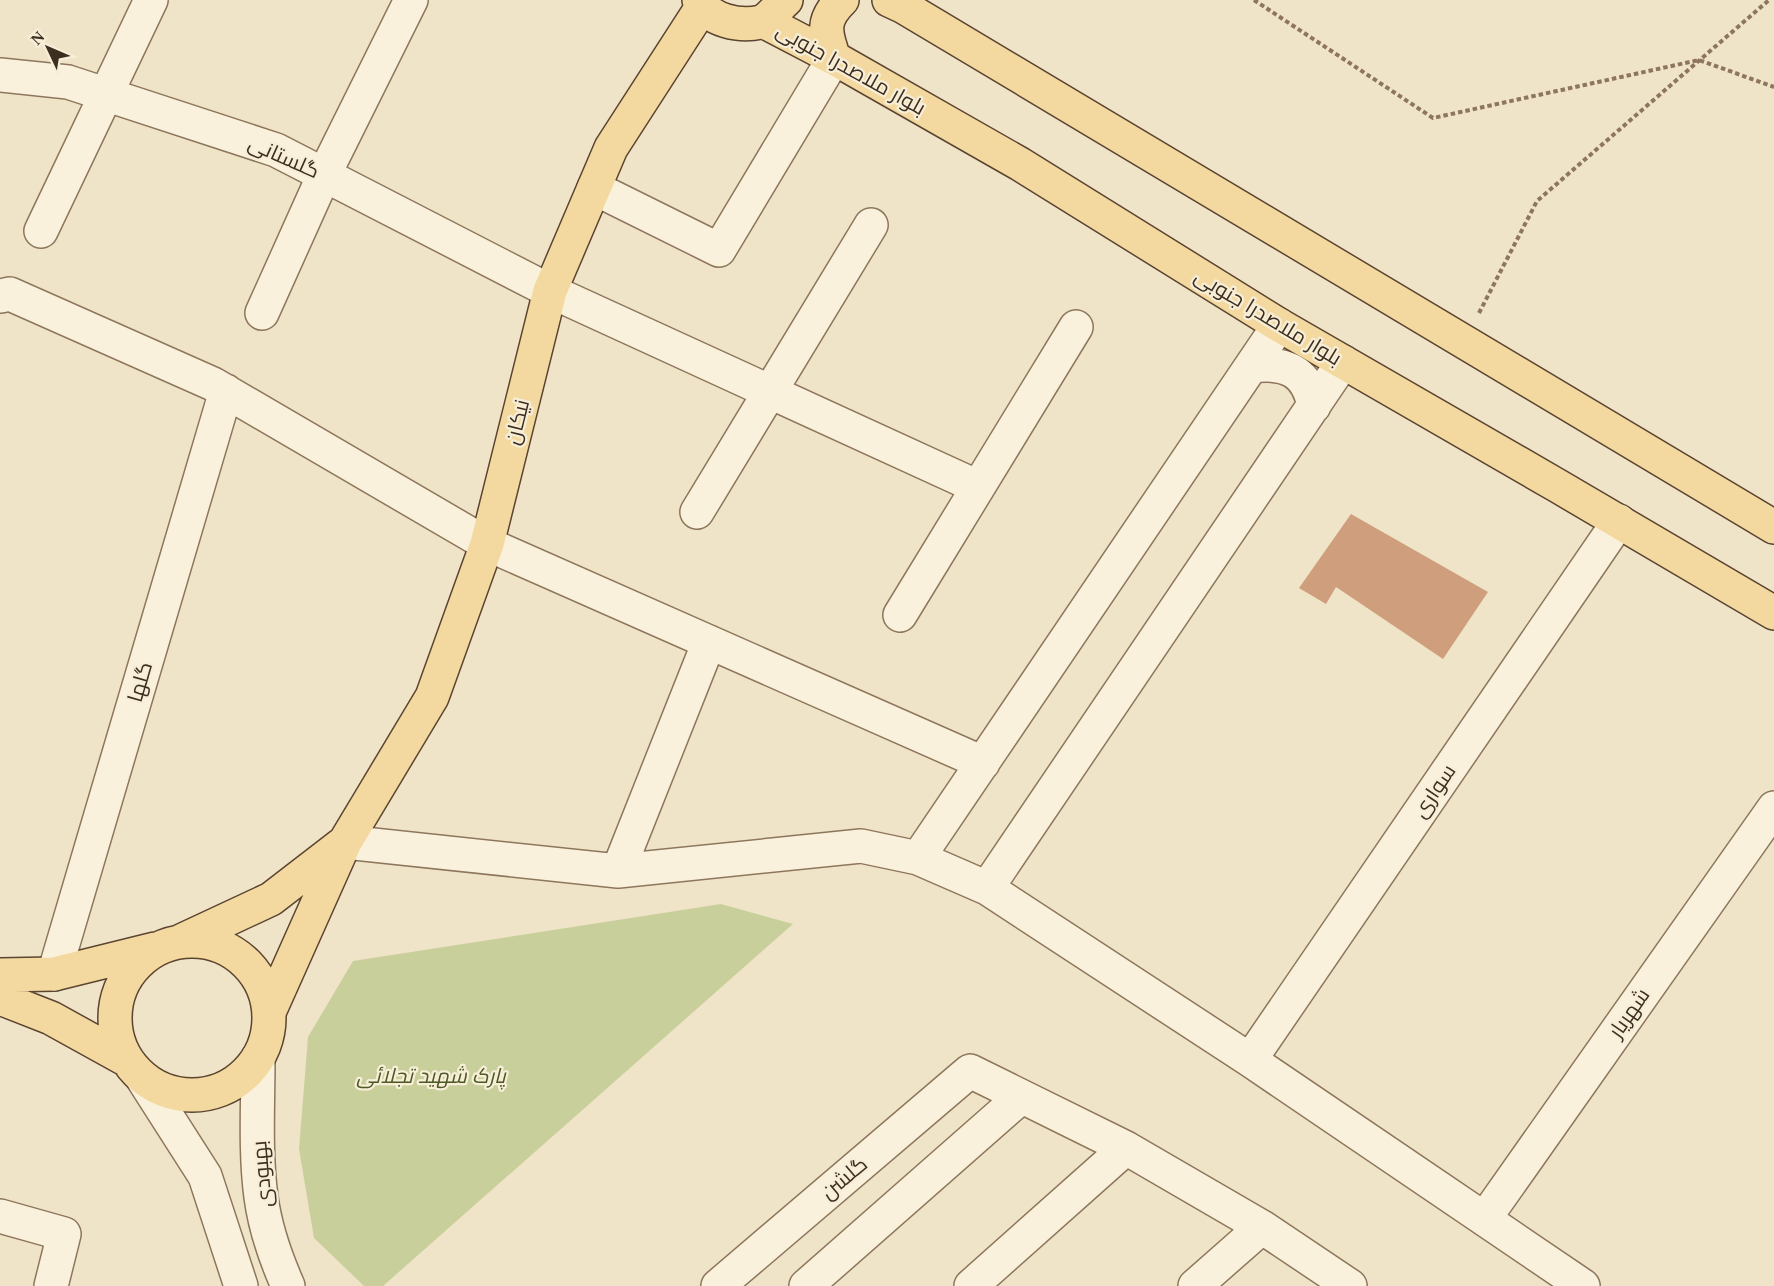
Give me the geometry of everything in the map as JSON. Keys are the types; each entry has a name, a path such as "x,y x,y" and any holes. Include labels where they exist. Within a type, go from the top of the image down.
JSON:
{"main road":[{"path":"834,58 825,35 831,11 842,0"},
{"path":"889,0 1774,528"},
{"path":"700,3 730,24 774,11"},
{"name":"نیکان","path":"345,842 432,697 487,544 550,291 611,148 700,3"},
{"name":"بلوار ملاصدرا جنوبی","path":"774,11 834,58 1020,164 1279,325 1774,613"},
{"path":"135,1070 117,1036 115,1011 121,986 135,964 168,945 271,899 345,842"},
{"path":"270,1010 345,842"},
{"path":"0,975 54,974 168,945 206,941 230,949 250,965 264,986 270,1010 268,1035 258,1058 241,1078 218,1091 192,1096 167,1091 51,1017 0,998"}],"street":[{"path":"40,231 150,0"},
{"path":"262,312 324,175 411,0"},
{"path":"594,188 719,250 834,58"},
{"name":"گلستانی","path":"0,75 68,82 276,150 550,291 978,487"},
{"path":"697,512 871,225"},
{"path":"0,296 10,294 213,384 487,544 983,763"},
{"path":"918,858 1279,325"},
{"path":"900,615 1076,327"},
{"path":"987,888 1343,362"},
{"path":"1252,366 1275,364 1299,375 1312,396 1314,406"},
{"name":"گلها","path":"54,974 226,391"},
{"name":"سواری","path":"1250,1060 1618,522"},
{"path":"618,871 710,642"},
{"name":"شهریار","path":"1485,1218 1774,808"},
{"path":"345,842 618,871 861,846 918,858 987,888 1250,1060 1583,1286"},
{"name":"بهبودی","path":"258,1058 259,1161 262,1199 278,1262 288,1286"},
{"path":"135,1070 205,1176 241,1286"},
{"name":"گلشن","path":"718,1286 970,1071 1021,1097"},
{"path":"806,1286 1021,1097 1126,1148 1262,1227 1339,1283"},
{"path":"971,1286 1126,1148"},
{"path":"0,1216 64,1234 51,1286"},
{"path":"1195,1286 1262,1227"}],"path":[{"path":"1254,0 1433,118 1699,60 1774,87"},
{"path":"1464,343 1537,201 1769,0"}],"green space":[{"name":"پارک شهید تجلائی","path":"721,904 793,924 383,1286 364,1286 314,1238 299,1149 308,1037 353,961"}],"building":[{"path":"1351,514 1488,592 1443,659 1336,587 1326,604 1299,588"}]}
